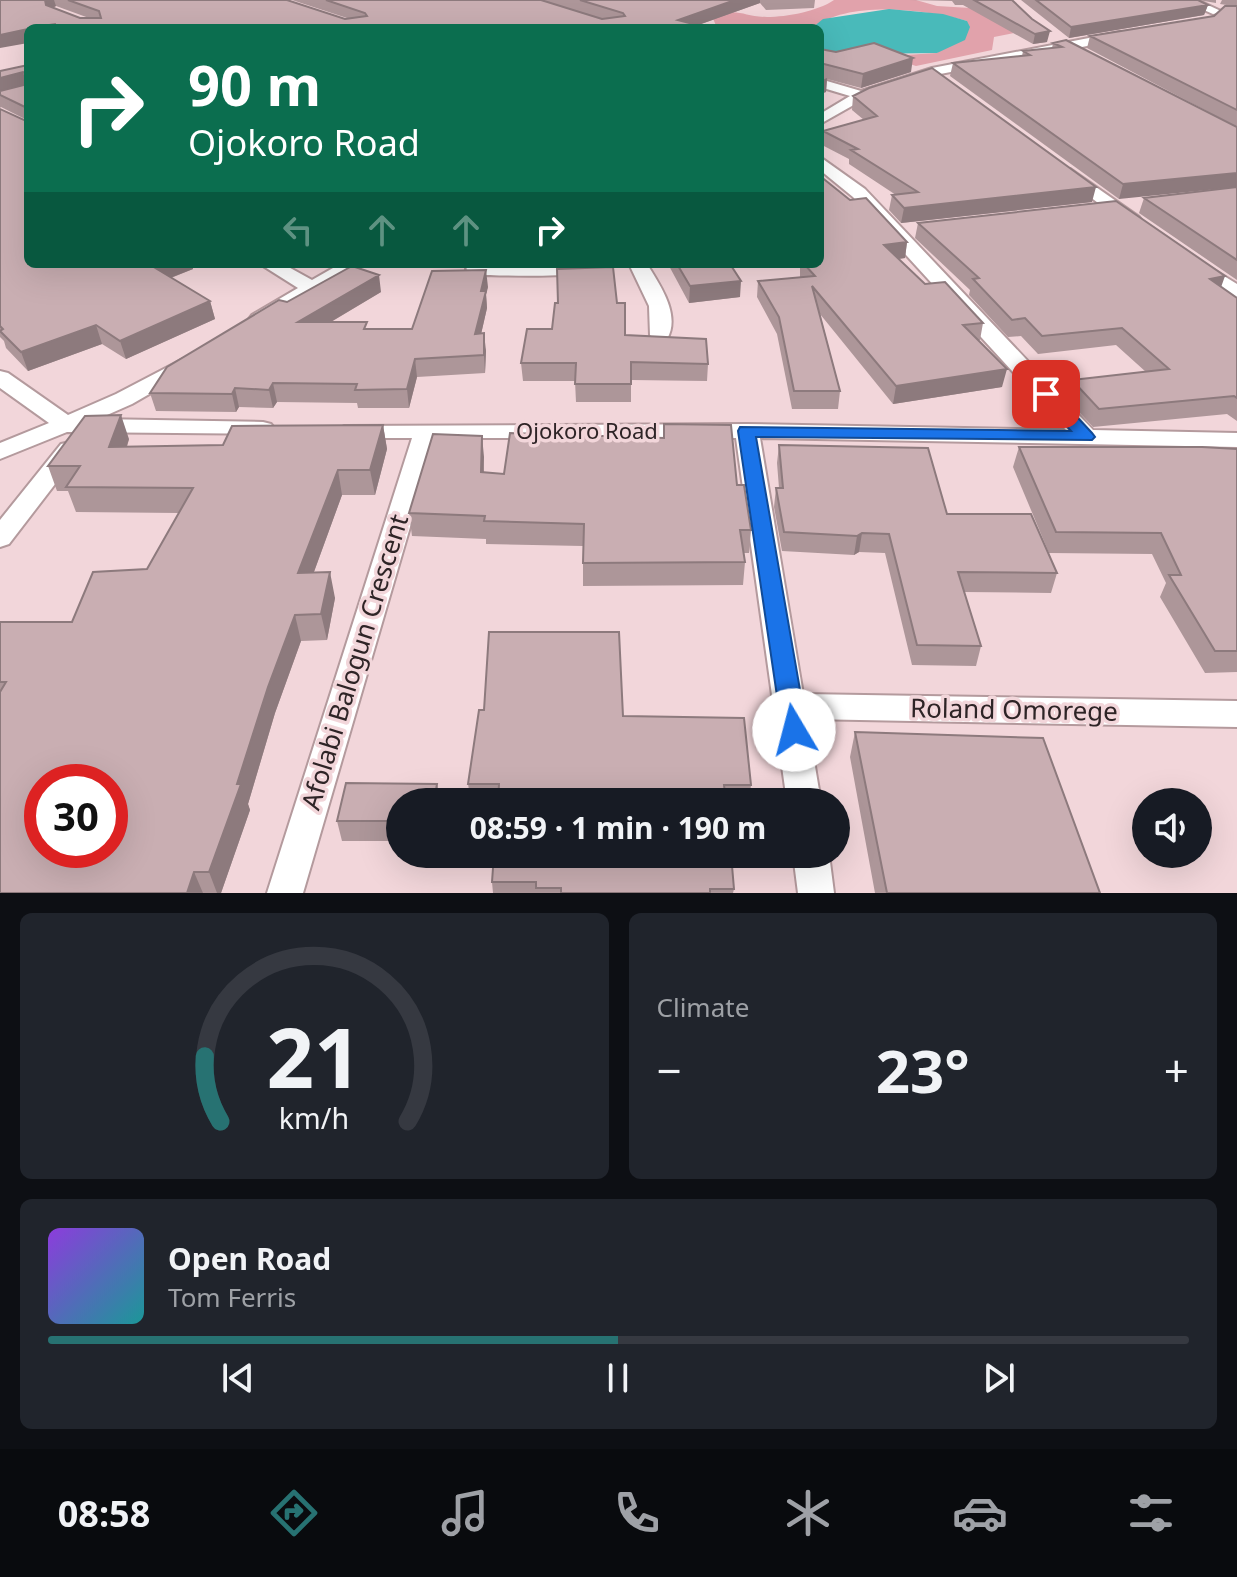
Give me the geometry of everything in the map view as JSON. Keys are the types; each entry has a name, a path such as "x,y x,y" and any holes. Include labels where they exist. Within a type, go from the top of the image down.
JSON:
{"street":[{"path":"1187,0 1218,15"},
{"path":"824,118 861,95 932,72 1061,41 1138,33"},
{"path":"1061,41 1094,58"},
{"path":"932,72 957,90"},
{"path":"824,84 861,95"},
{"path":"1055,163 1153,234"},
{"path":"824,165 859,193 1086,437"},
{"path":"1087,212 1147,205"},
{"path":"894,232 923,229"},
{"path":"1177,251 1237,293"},
{"path":"276,268 311,287"},
{"path":"243,328 347,268"},
{"path":"475,269 567,268"},
{"path":"640,268 661,304 663,317 660,335"},
{"path":"0,452 77,426 203,353"},
{"path":"0,378 77,426 287,429"},
{"path":"0,538 77,426"},
{"name":"Ojokoro Road","path":"333,430 747,431 1237,440"},
{"path":"747,431 802,788"},
{"name":"Afolabi Balogun Crescent","path":"285,893 426,432"},
{"name":"Roland Omorege","path":"791,706 1237,714"},
{"path":"813,868 816,893"}],"shaded area":[{"path":"834,0 916,0 937,6 987,9 1019,32 994,37 992,50 916,66 894,59 905,55 937,53 967,21 930,13 887,10 846,13 819,24 715,24 712,16 729,12 759,17 784,16"}],"water":[{"path":"889,9 943,14 967,21 970,27 965,40 937,53 863,54 824,50 824,24 817,24 823,19"}],"building":[{"path":"0,0 45,0 46,5 80,18 101,18 99,11 68,0 287,0 345,19 367,16 326,0 541,0 602,19 625,16 580,0 735,0 678,20 694,24 24,24 24,30 0,35"},
{"path":"974,0 1012,0 1050,31 1035,34"},
{"path":"1036,0 1198,0 1208,5 1071,27"},
{"path":"1225,6 1237,6 1237,110 1090,36 1214,16"},
{"path":"1066,40 1237,127 1237,173 1123,184 953,63 1030,55 1023,51 1062,47 1053,43"},
{"path":"874,43 913,58 863,74 824,64 824,50 836,52"},
{"path":"24,66 24,72 0,78 0,71"},
{"path":"932,68 1096,187 904,208 892,195 918,192 851,150 858,149 824,132 877,116 853,96"},
{"path":"24,85 24,107 0,95 0,91"},
{"path":"0,109 24,120 24,268 155,268 210,301 120,341 96,325 21,352 0,331 3,329 0,326"},
{"path":"824,179 850,200 866,198 907,242 884,245 925,284 945,282 983,323 963,325 1007,369 896,386 812,286 840,391 794,391 779,317 758,281 815,276 808,268 824,268"},
{"path":"1237,187 1237,260 1144,198"},
{"path":"1116,201 1225,276 1210,279 1237,298 1237,398 1099,409 1072,380 1169,369 1122,328 1042,336 1025,318 1012,320 973,279 979,278 918,223"},
{"path":"348,268 358,268 379,275 298,322 367,322 364,329 412,329 432,271 486,270 481,291 486,291 475,334 484,333 484,355 415,359 407,389 355,390 357,384 273,383 269,390 235,388 232,394 150,393 167,367 279,300 287,302"},
{"path":"613,268 617,303 625,303 625,335 706,339 708,364 631,362 631,384 575,384 576,363 521,363 527,329 552,329 555,303 558,303 557,269"},
{"path":"679,268 733,268 741,281 690,286"},
{"path":"121,415 109,447 223,445 232,426 383,425 370,470 338,470 298,573 330,572 321,614 295,615 268,687 237,784 241,784 209,872 194,872 187,893 0,893 0,692 6,682 0,682 0,622 72,622 93,572 147,569 193,488 66,487 80,466 48,466 85,416"},
{"path":"664,424 731,425 737,485 744,485 751,530 740,530 745,562 583,563 584,524 484,521 485,516 409,513 433,434 482,436 481,472 504,474 510,433 664,438"},
{"path":"779,445 928,448 947,514 1031,514 1057,573 958,572 981,646 917,645 889,534 862,533 857,536 784,532 776,488 783,488"},
{"path":"1019,447 1237,449 1237,651 1215,651 1169,575 1181,575 1161,533 1056,532"},
{"path":"489,632 619,632 623,716 744,718 751,785 724,785 724,788 499,788 499,784 468,784 479,710 484,710"},
{"path":"855,732 1043,738 1100,893 887,893"},
{"path":"346,783 437,784 436,788 386,788 386,821 337,821"},
{"path":"493,868 732,868 734,889 710,889 710,893 561,893 561,888 536,888 536,882 492,882"}],"route":[{"path":"794,730 747,431 1086,437 1046,394"}]}
